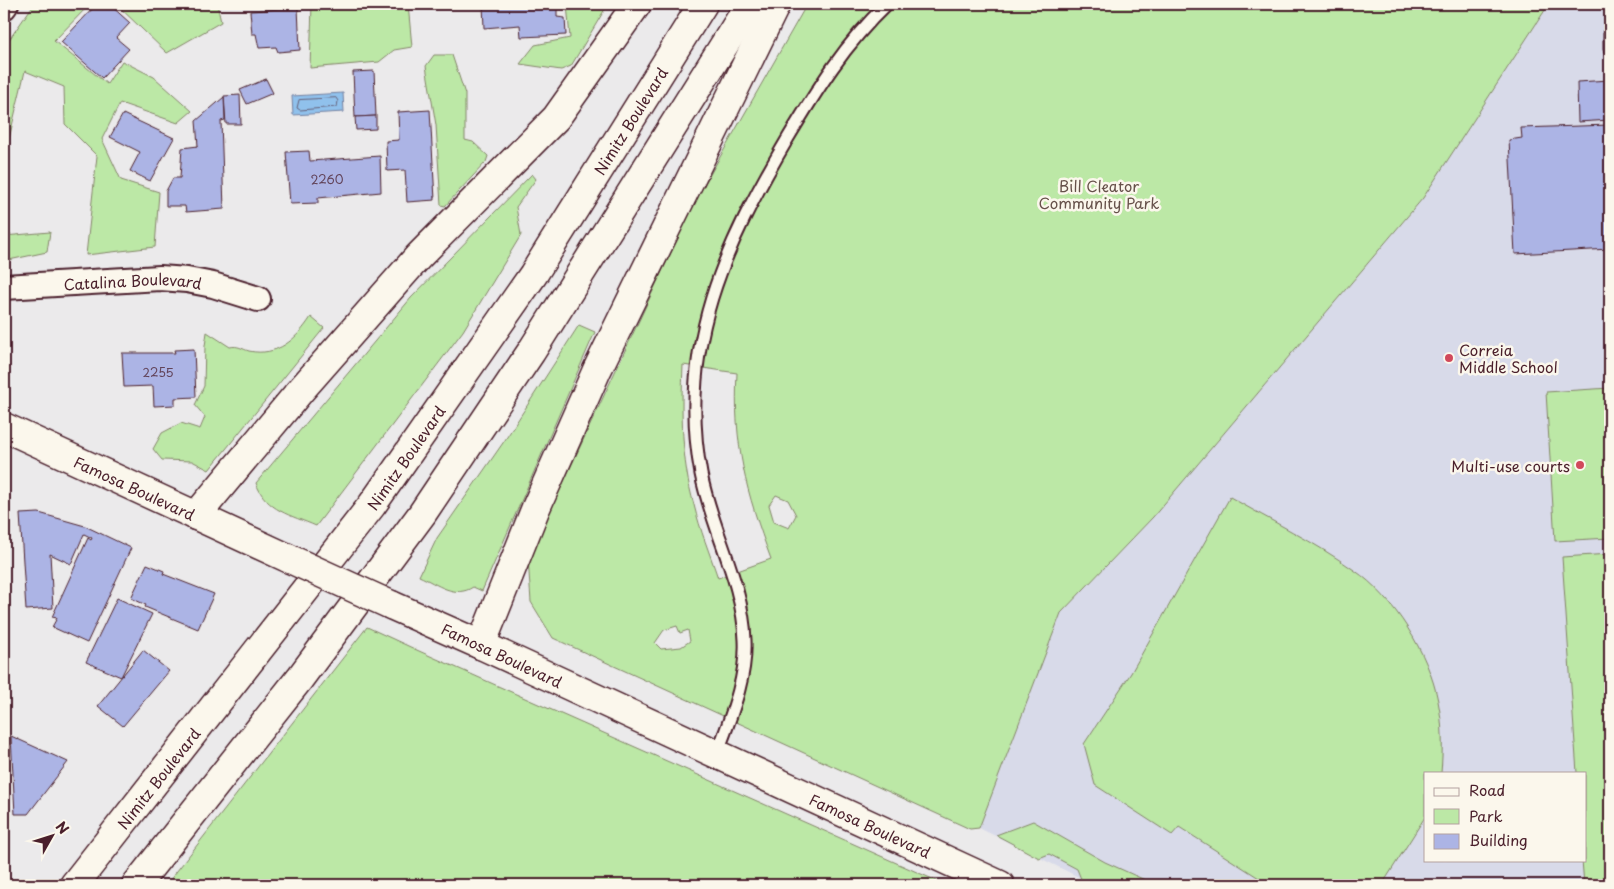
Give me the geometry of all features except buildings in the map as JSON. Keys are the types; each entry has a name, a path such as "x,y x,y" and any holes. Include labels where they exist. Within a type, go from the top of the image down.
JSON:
{"main road":[{"path":"196,516 300,391 418,257 556,118 636,4"},
{"name":"Nimitz Boulevard","path":"74,885 273,634 378,497 533,275 703,4"},
{"path":"136,885 300,678 422,514 541,336 750,4"},
{"path":"481,645 535,510 597,370 776,4"},
{"name":"Famosa Boulevard","path":"4,427 1000,885"}],"street":[{"name":"Catalina Boulevard","path":"4,287 160,278 187,280 213,285 258,299"}],"lane":[{"path":"717,754 737,697 745,640 735,581 709,506 701,474 696,438 695,397 698,354 714,286 743,218 763,181 838,57 861,29 887,4"}],"shaded area":[{"name":"Correia Middle School","path":"1549,4 1610,4 1610,885 1095,885 979,828 1061,613 1153,517 1423,198"}],"green space":[{"path":"34,4 90,4 54,41 107,84 122,61 154,77 192,111 178,123 120,103 102,139 121,180 159,192 155,247 86,255 97,156 65,124 64,87 25,71 8,143 4,142 4,47"},
{"path":"116,4 217,4 221,22 167,53"},
{"path":"312,4 408,4 412,47 394,50 379,62 310,68"},
{"path":"567,4 608,4 571,66 561,70 520,64 535,45 570,38"},
{"name":"Bill Cleator Community Park","path":"807,4 1549,4 1423,198 1153,517 1061,613 979,828 970,829 553,638 531,602 528,558 695,201","holes":["683,365 737,373 737,423 743,468 771,559 718,578 696,514 684,453 682,418","776,495 788,500 796,515 789,528 774,522 769,505","677,626 680,633 688,630 690,641 681,647 661,649 655,643 664,630"]},
{"path":"434,55 452,55 465,94 465,140 473,142 488,156 486,162 445,206 441,205 436,125 426,66"},
{"path":"532,174 536,179 516,207 521,235 463,331 316,526 280,511 273,506 260,492 256,483 411,298"},
{"path":"50,232 47,252 4,261 4,236"},
{"path":"311,317 324,328 209,470 192,461 162,460 153,449 162,433 181,423 200,429 205,417 195,405 204,386 207,332 230,347 238,347 249,351 269,351 277,349 293,339"},
{"path":"579,325 595,332 482,591 473,587 466,590 453,591 419,576 437,538 505,440"},
{"name":"Multi-use courts","path":"1610,388 1610,538 1555,541 1546,392"},
{"path":"1230,497 1324,550 1369,581 1396,611 1418,646 1427,664 1433,683 1441,719 1441,772 1424,772 1424,819 1382,885 1270,885 1179,827 1172,835 1095,785 1084,744 1131,673"},
{"path":"1610,554 1610,885 1584,885 1582,862 1586,862 1586,772 1577,772 1562,557"},
{"path":"367,627 419,651 946,885 166,885"},
{"path":"1033,821 1105,862 1156,885 1095,885 1081,879 1077,869 1049,854 1039,858 996,835"}],"water":[{"path":"343,93 344,112 293,115 292,96"}],"place":[{"name":"Correia Middle School","path":"1449,358"},
{"name":"Multi-use courts","path":"1580,465"}]}
